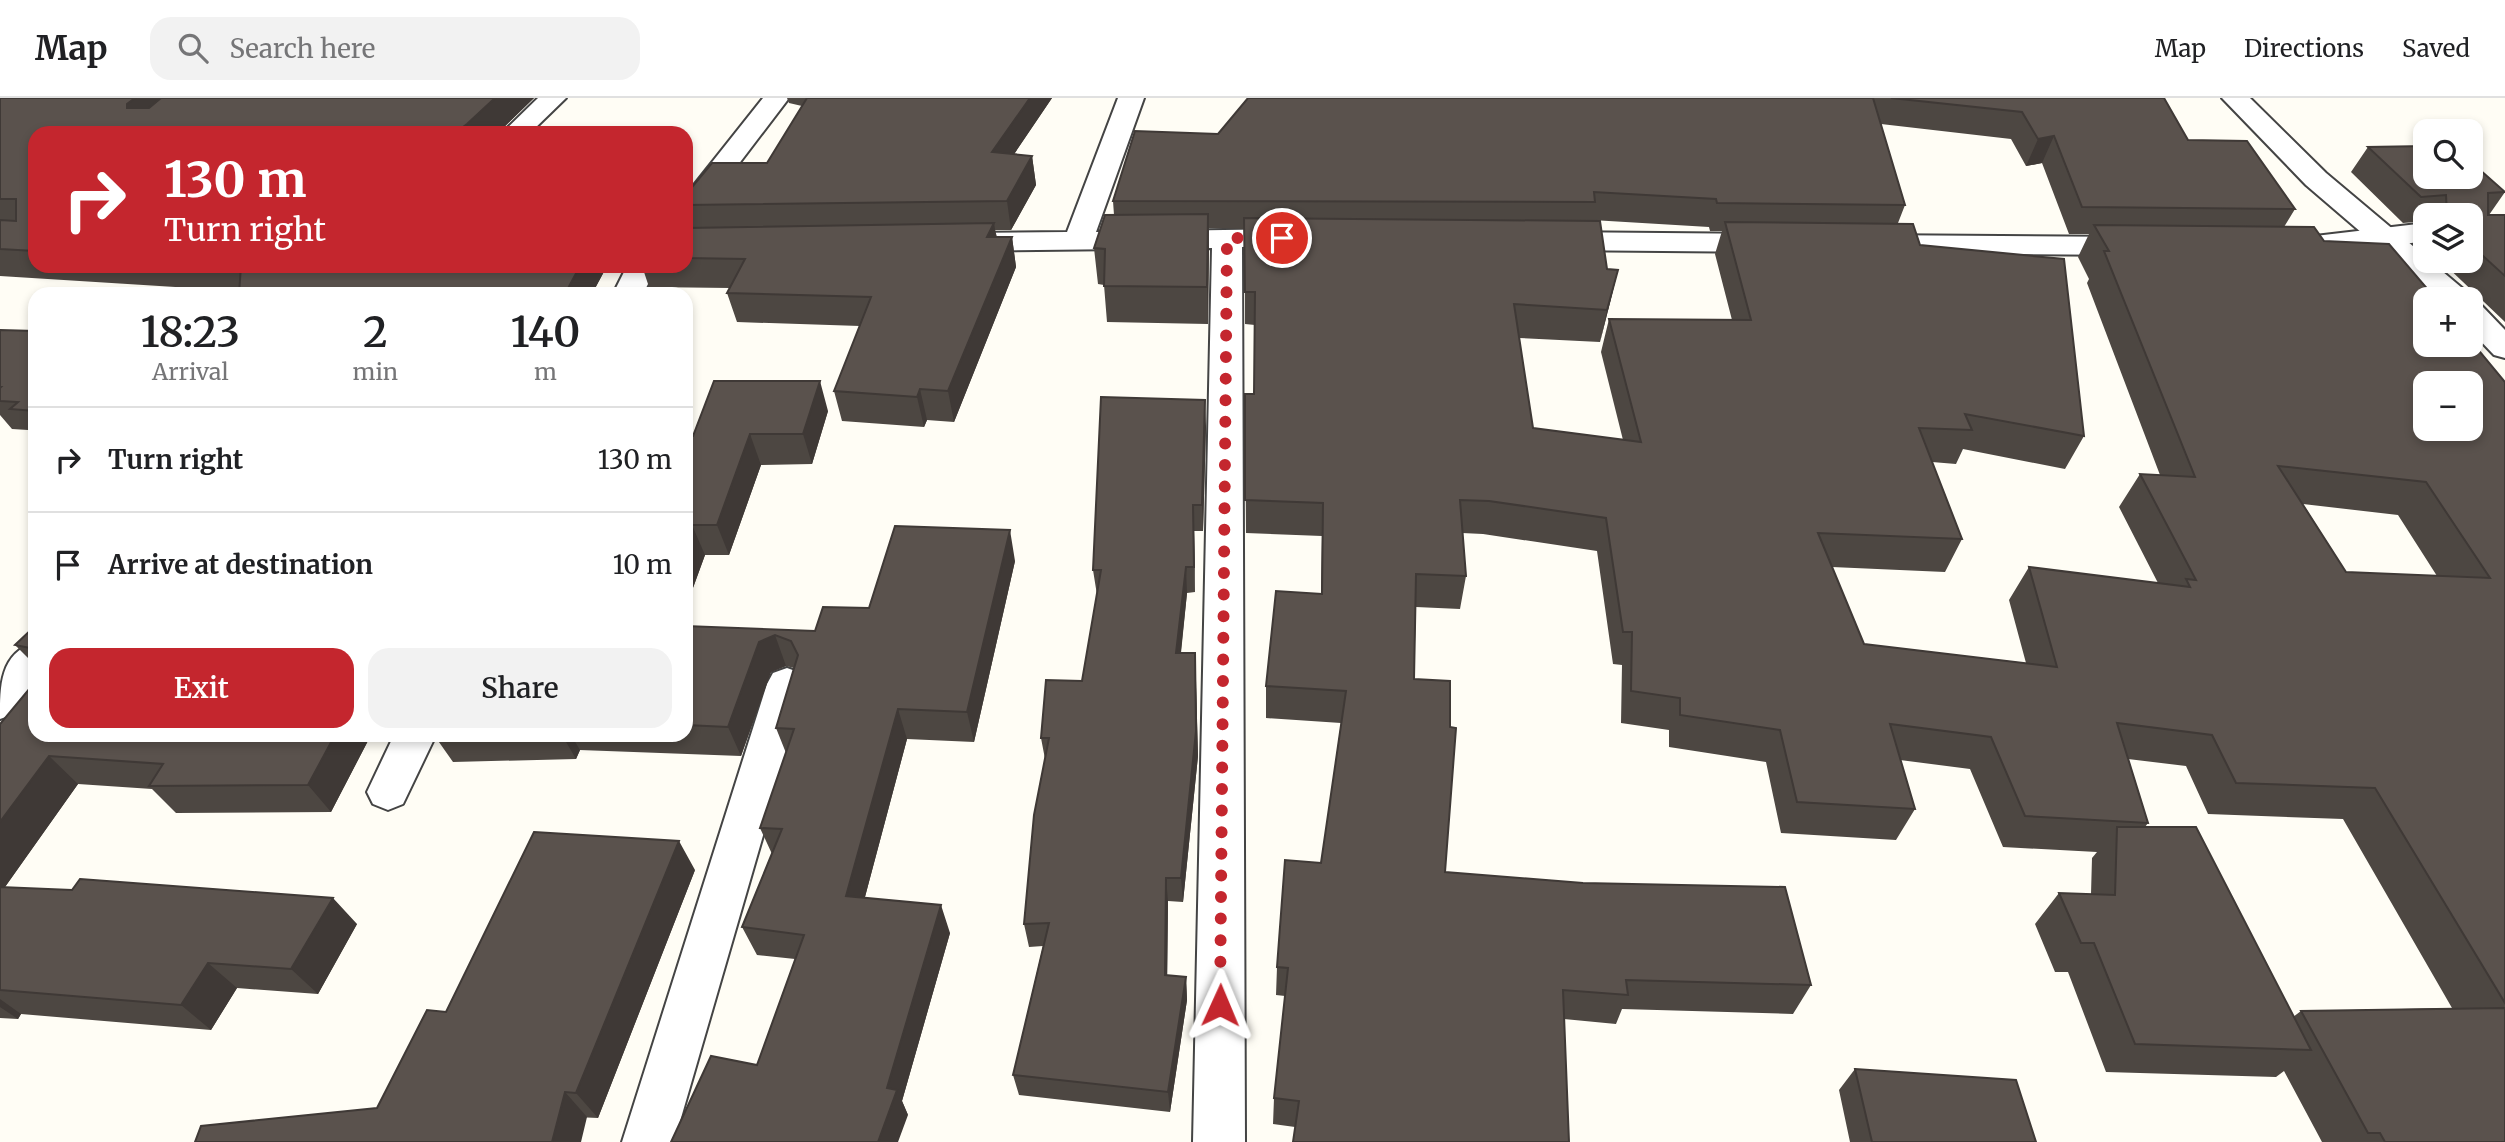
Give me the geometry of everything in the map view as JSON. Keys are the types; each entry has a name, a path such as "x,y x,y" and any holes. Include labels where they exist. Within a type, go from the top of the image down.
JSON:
{"street":[{"path":"523,126 553,98"},
{"path":"693,205 776,98"},
{"path":"1078,240 1131,98"},
{"path":"2235,98 2316,179 2443,287"},
{"path":"2277,247 2319,248 2413,233"},
{"path":"1219,1142 1227,238"},
{"path":"938,242 1324,239"},
{"path":"1531,240 1794,243"},
{"path":"1835,243 2167,246"},
{"path":"2483,325 2505,348"},
{"path":"0,703 28,666"},
{"path":"648,1142 787,684"},
{"path":"387,792 412,742"}],"building":[{"path":"0,98 135,98 127,104 127,108 149,108 161,98 495,98 464,126 28,126 28,251 0,249 0,220 16,221 16,199 0,199"},
{"path":"807,98 1030,98 992,152 1032,156 1007,201 693,205 693,186 712,163 767,163"},
{"path":"1248,98 1873,98 1905,205 1717,203 1716,199 1594,192 1595,202 1113,201 1135,131 1218,134"},
{"path":"1891,98 2164,98 2188,140 2247,141 2295,209 2082,207 2054,136 2038,139 2022,112"},
{"path":"2413,146 2413,189 2483,189 2483,173 2505,192 2488,193 2488,215 2505,215 2505,276 2483,256 2483,203 2446,203 2446,195 2421,197 2368,147"},
{"path":"1208,214 1207,287 1104,286 1105,249 1094,248 1105,215"},
{"path":"1244,218 1600,221 1607,269 1618,270 1607,310 1514,304 1533,428 1641,442 1609,319 1751,320 1725,222 1913,224 1920,245 2064,259 2084,436 1965,414 1972,430 1919,428 1962,539 1818,533 1864,644 2057,667 2029,567 2190,587 2186,579 2196,580 2140,474 2195,477 2104,251 2109,251 2094,225 2314,227 2324,241 2389,244 2426,287 2413,287 2413,357 2483,355 2505,382 2505,1003 2375,788 2236,783 2212,735 2117,723 2148,823 2025,816 1991,737 1890,724 1915,809 1797,802 1780,730 1680,715 1680,698 1631,691 1632,632 1623,632 1606,518 1489,501 1460,500 1466,576 1416,574 1414,679 1450,681 1450,727 1456,728 1445,872 1583,883 1785,887 1811,985 1626,980 1628,995 1563,990 1569,1142 1293,1142 1299,1101 1274,1098 1288,968 1277,967 1285,860 1321,863 1346,691 1266,686 1276,591 1322,594 1323,503 1245,500 1245,394 1254,394 1255,292 1245,292","holes":["2278,466 2426,482 2490,578 2346,572"]},
{"path":"994,223 987,237 1012,237 948,391 920,389 917,397 834,391 871,297 727,293 745,259 693,258 693,228"},
{"path":"240,273 576,273 569,287 240,287"},
{"path":"0,330 28,331 28,410 10,409 18,402 0,401"},
{"path":"714,381 820,381 803,434 750,434 717,525 693,525 693,436"},
{"path":"1101,397 1205,400 1202,505 1193,505 1194,567 1186,567 1176,653 1195,653 1196,731 1181,878 1166,878 1165,975 1186,977 1168,1092 1013,1075 1049,923 1024,924 1034,815 1049,738 1041,738 1046,680 1082,681 1101,570 1093,570"},
{"path":"895,526 1010,530 967,712 898,709 846,896 941,905 887,1088 897,1090 878,1142 671,1142 711,1056 757,1065 804,935 742,927 782,829 760,828 794,729 776,728 798,655 791,641 775,635 759,642 728,727 693,725 693,626 815,631 823,607 869,608"},
{"path":"28,633 28,648 15,645"},
{"path":"28,690 28,742 331,742 308,785 149,786 163,764 49,756 0,822 0,724"},
{"path":"2117,827 2196,827 2311,1050 2135,1044 2094,943 2081,943 2059,893 2115,895"},
{"path":"534,832 679,841 576,1093 565,1092 552,1142 195,1142 201,1126 377,1108 427,1010 446,1012"},
{"path":"80,879 333,898 291,969 208,963 181,1005 0,990 0,887 72,890"},
{"path":"2505,1008 2505,1142 2385,1142 2380,1133 2368,1133 2301,1011"},
{"path":"1855,1069 2016,1080 2036,1142 1872,1142"}],"route":[{"path":"1220,1005 1227,238 1282,238"}]}
